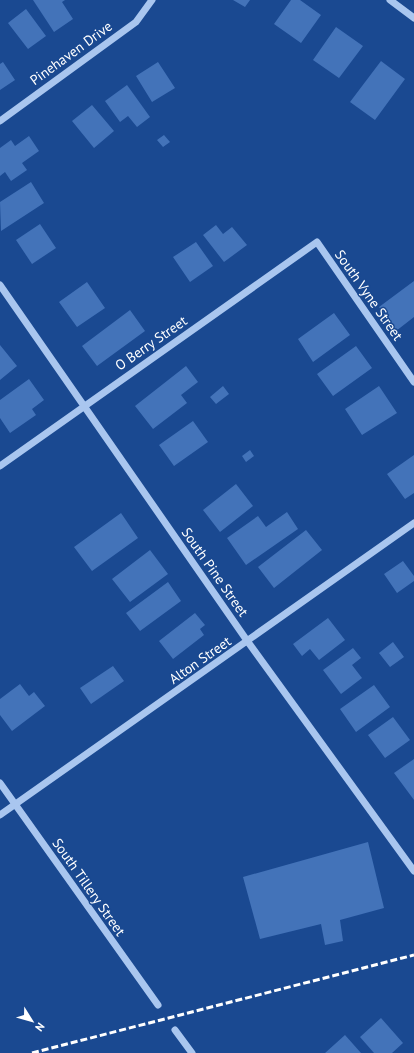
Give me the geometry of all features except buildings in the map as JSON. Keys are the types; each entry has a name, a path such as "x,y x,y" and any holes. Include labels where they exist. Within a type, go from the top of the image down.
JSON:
{"street":[{"name":"Pinehaven Drive","path":"0,121 136,22 152,0"},
{"path":"390,0 414,18"},
{"name":"South Vyne Street","path":"317,242 414,382"},
{"name":"O Berry Street","path":"0,466 317,242"},
{"name":"South Pine Street","path":"0,284 248,642 414,871"},
{"name":"Alton Street","path":"0,815 248,642 414,523"},
{"name":"South Tillery Street","path":"0,783 158,1005"},
{"path":"176,1030 192,1053"}],"railway":[{"path":"32,1053 414,955"}]}
